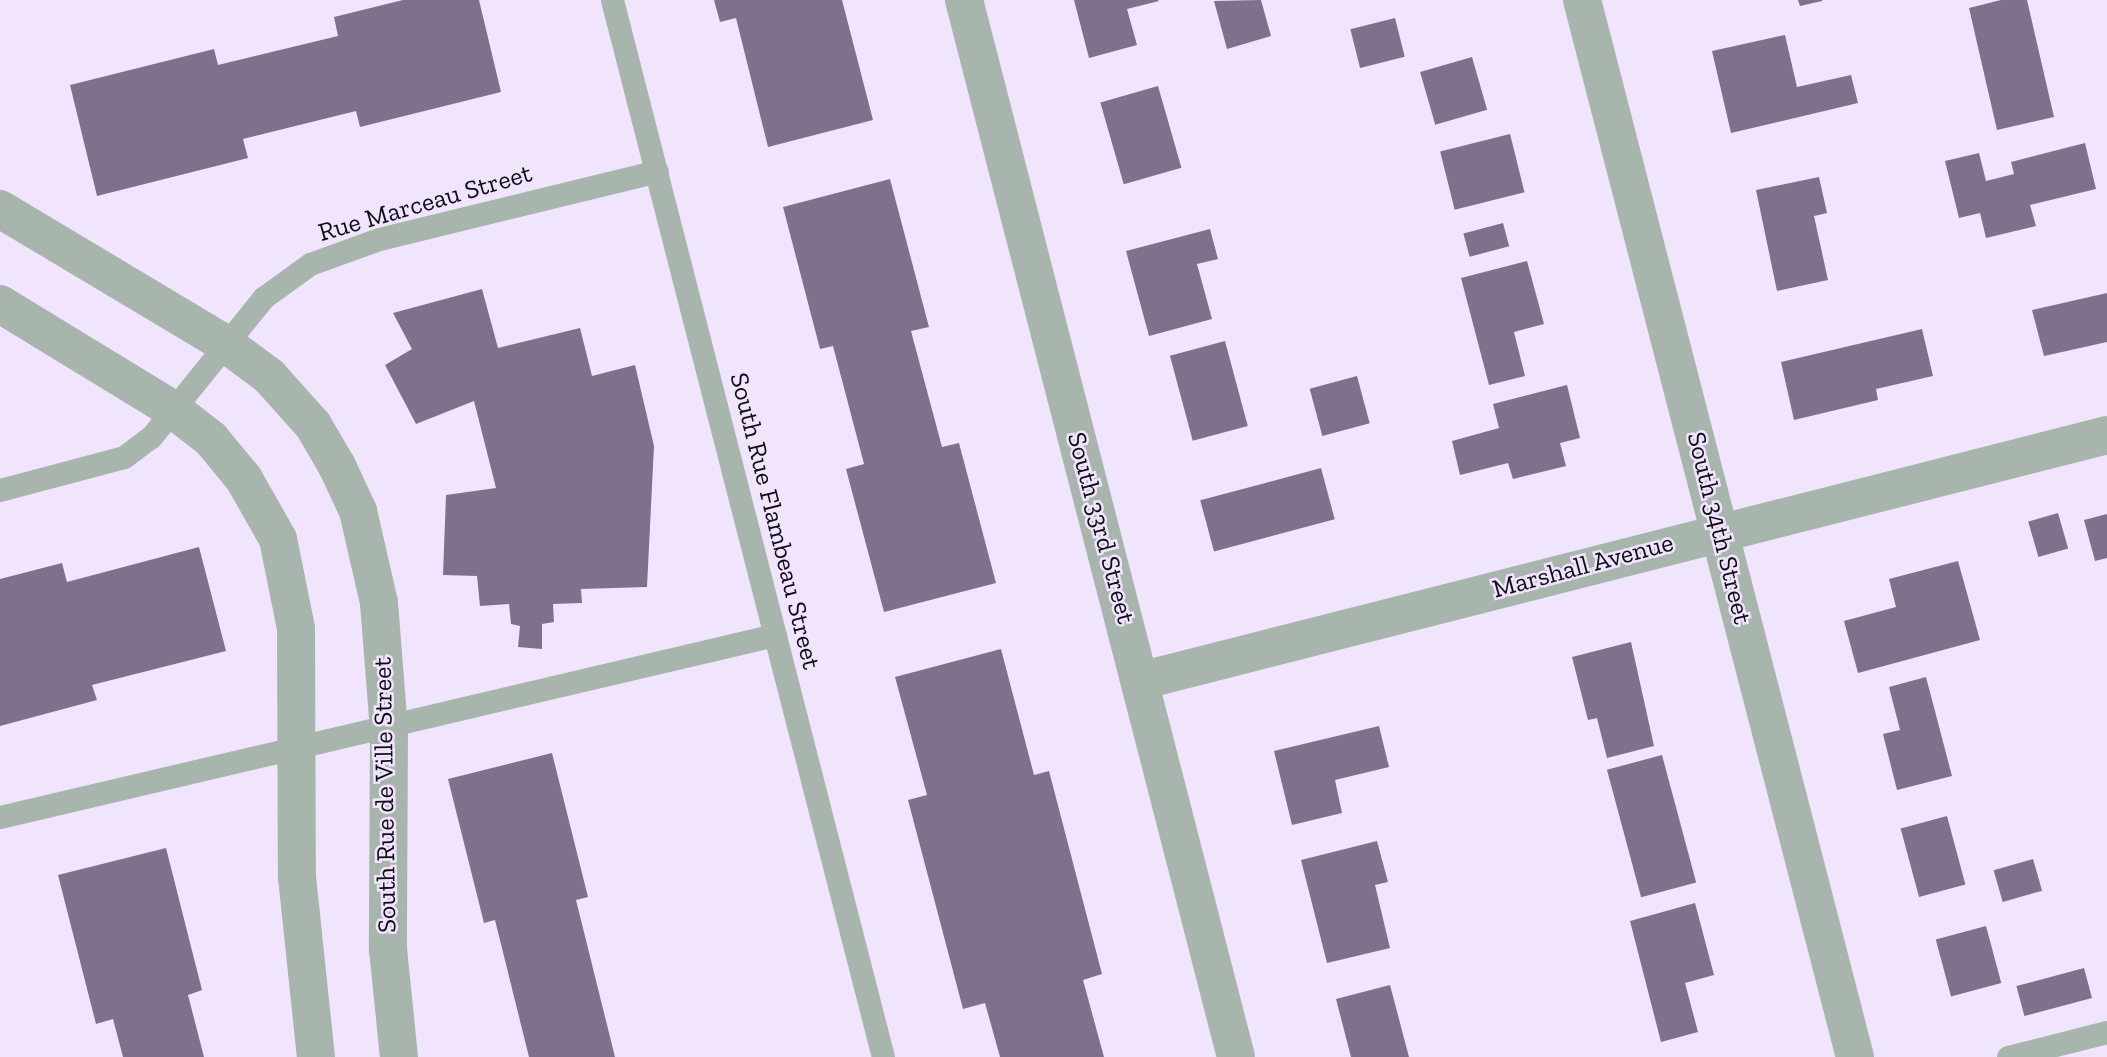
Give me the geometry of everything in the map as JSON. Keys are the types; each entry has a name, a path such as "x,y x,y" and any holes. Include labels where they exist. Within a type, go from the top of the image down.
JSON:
{"street":[{"name":"South 33rd Street","path":"964,0 1236,1057"},
{"name":"South 34th Street","path":"1582,0 1855,1057"},
{"name":"South Rue de Ville Street","path":"0,209 226,344 269,376 313,425 358,511 379,603 389,729 388,949 399,1057"},
{"path":"0,304 175,411 211,439 244,480 278,538 296,628 300,746 297,877 316,1057"},
{"name":"Marshall Avenue","path":"1140,681 1719,531 2107,435"}],"lane":[{"name":"South Rue Flambeau Street","path":"612,0 883,1057"},
{"name":"Rue Marceau Street","path":"0,489 124,457 151,437 175,411 263,298 310,264 379,239 657,171"},
{"path":"0,817 300,746 389,729 775,635"},
{"path":"2008,1057 2107,1032"}],"building":[{"path":"403,0 479,0 501,92 360,127 356,111 243,139 248,158 97,196 70,85 214,49 218,65 338,36 334,17"},
{"path":"714,0 842,0 873,120 768,147 736,18 720,22"},
{"path":"1074,0 1159,1 1127,9 1137,45 1089,58"},
{"path":"1261,0 1271,36 1227,49 1214,1"},
{"path":"1798,0 1822,0 1822,1 1800,6"},
{"path":"2001,0 2027,0 2054,117 1997,130 1969,8"},
{"path":"1395,18 1405,57 1360,68 1350,29"},
{"path":"1785,35 1797,87 1851,75 1858,103 1731,133 1712,51"},
{"path":"1472,57 1487,110 1435,125 1420,72"},
{"path":"1158,86 1181,168 1124,184 1100,103"},
{"path":"1510,134 1525,192 1455,210 1440,151"},
{"path":"2085,143 2096,189 2030,205 2036,226 1986,238 1980,213 1959,218 1945,161 1979,153 1986,181 2014,174 2011,162"},
{"path":"1819,177 1827,213 1814,216 1828,280 1777,291 1756,190"},
{"path":"890,179 929,327 911,331 942,447 959,443 996,583 884,612 846,469 864,464 833,346 820,349 783,207"},
{"path":"1503,223 1509,246 1470,257 1463,234"},
{"path":"1210,229 1218,259 1197,264 1212,319 1149,336 1126,251"},
{"path":"1527,261 1544,324 1514,332 1525,376 1489,385 1461,278"},
{"path":"482,289 498,348 580,328 592,376 635,365 654,446 647,587 581,589 582,603 553,604 554,622 542,624 542,649 518,647 520,626 511,624 509,604 480,606 477,576 443,575 446,495 496,488 474,401 416,424 385,365 412,349 393,313"},
{"path":"2107,293 2107,342 2044,356 2032,310"},
{"path":"1922,329 1933,376 1876,389 1878,400 1794,420 1781,362"},
{"path":"1225,341 1248,426 1193,441 1170,356"},
{"path":"1357,376 1370,423 1322,436 1310,389"},
{"path":"1567,385 1580,438 1560,443 1566,466 1513,479 1508,463 1460,475 1452,441 1499,428 1493,404"},
{"path":"1321,468 1335,519 1214,552 1200,500"},
{"path":"2058,513 2068,549 2038,557 2028,522"},
{"path":"2107,514 2107,558 2095,561 2084,520"},
{"path":"199,547 226,651 92,685 97,700 0,726 0,579 62,563 67,582"},
{"path":"1958,561 1980,640 1858,673 1844,621 1896,607 1889,579"},
{"path":"1631,642 1654,746 1607,758 1597,718 1588,720 1572,657"},
{"path":"1001,649 1034,775 1049,771 1102,974 1083,980 1104,1057 1000,1057 985,1003 963,1009 908,800 927,795 895,677"},
{"path":"1926,677 1952,776 1897,790 1883,734 1900,730 1889,687"},
{"path":"1379,726 1389,767 1335,780 1342,813 1292,825 1274,751"},
{"path":"552,753 588,897 576,900 615,1057 529,1057 495,920 484,923 448,779"},
{"path":"1662,755 1696,883 1641,897 1607,770"},
{"path":"1947,816 1965,885 1919,897 1901,828"},
{"path":"1377,841 1388,882 1375,885 1390,948 1327,963 1301,860"},
{"path":"166,848 202,990 188,995 204,1057 123,1057 113,1019 96,1024 58,875"},
{"path":"2033,859 2042,891 2003,902 1994,870"},
{"path":"1695,903 1714,975 1685,983 1698,1032 1661,1042 1630,921"},
{"path":"1986,926 2001,983 1951,996 1936,939"},
{"path":"2084,968 2092,998 2024,1016 2016,986"},
{"path":"1390,985 1409,1057 1351,1057 1336,999"}]}
